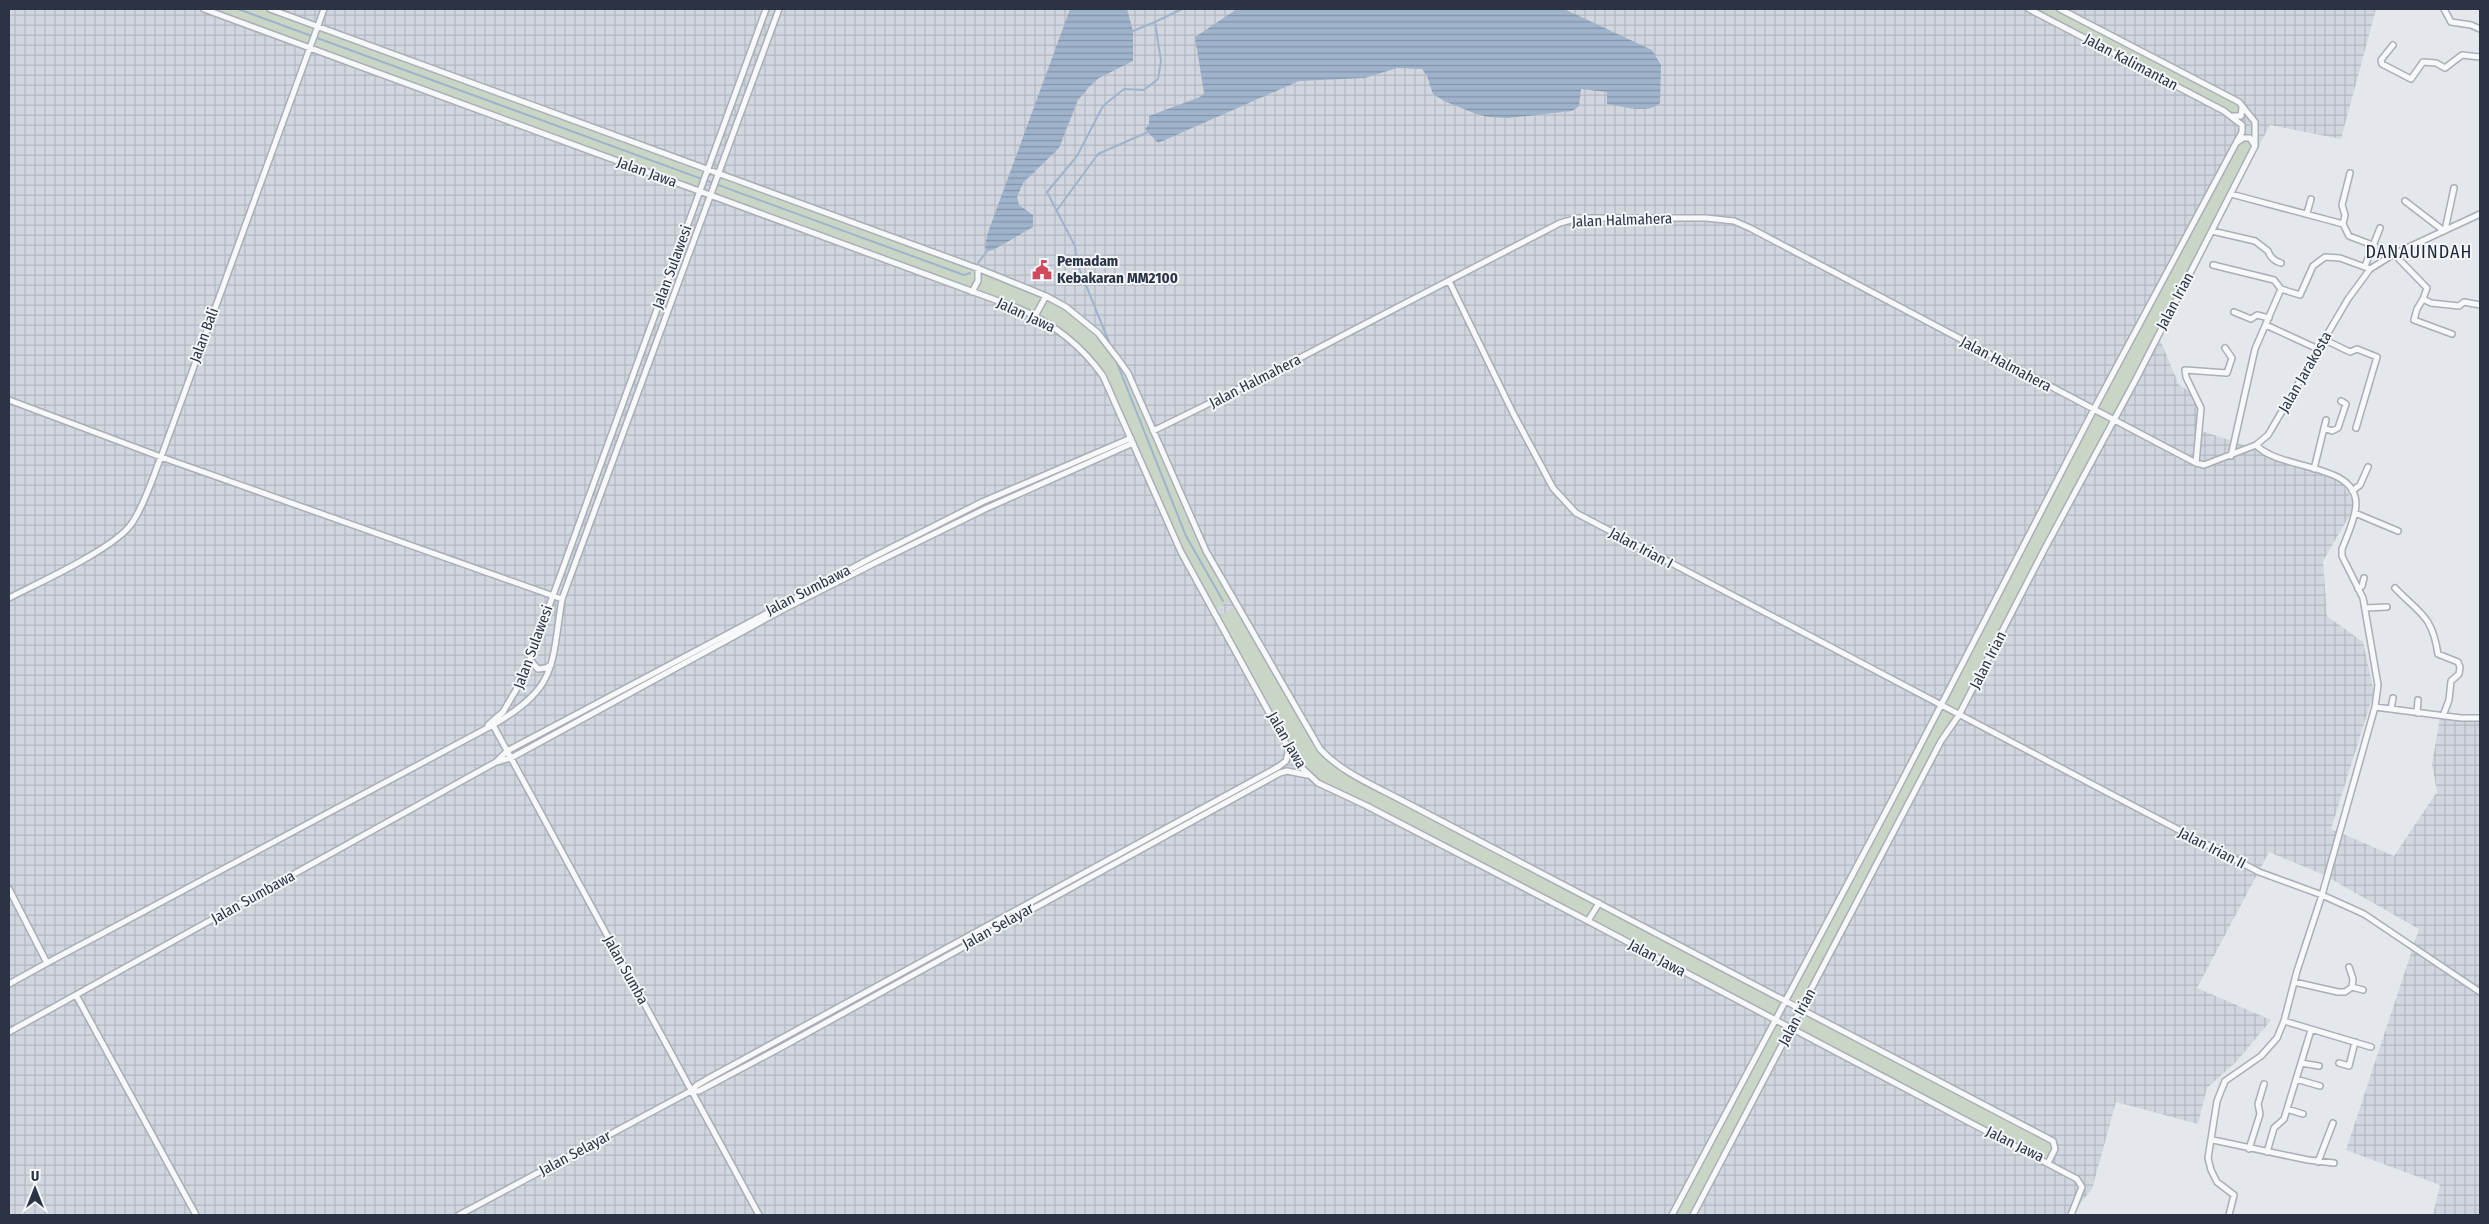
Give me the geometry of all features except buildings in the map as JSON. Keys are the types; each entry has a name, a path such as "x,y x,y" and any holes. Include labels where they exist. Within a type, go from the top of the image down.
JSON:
{"street":[{"name":"Jalan Jawa","path":"204,9 311,46 711,193 1035,316 1065,334 1095,365 1112,392 1181,552 1289,748 1308,775 1323,786 1374,810 1588,921 2048,1163 2055,1149 2053,1141 1403,801 1344,769 1328,758 1320,749 1206,551 1128,373 1109,346 1081,318 1046,296 978,268 317,29 270,9"},
{"name":"Jalan Bali","path":"9,598 102,549 132,524 142,504 160,456 324,9"},
{"name":"Jalan Sulawesi","path":"483,728 503,712 512,700 530,660 766,9"},
{"name":"Jalan Sulawesi","path":"483,728 493,725 525,704 537,692 552,665 557,648 562,600 779,9"},
{"name":"Jalan Kalimantan","path":"2029,9 2233,116"},
{"name":"Jalan Kalimantan","path":"2060,9 2239,102"},
{"path":"2444,9 2451,22 2471,25 2480,29"},
{"path":"2393,45 2381,60 2382,64 2410,78 2413,78 2423,62 2436,63 2444,68 2462,55 2480,57"},
{"path":"2233,116 2237,118 2242,113 2239,102"},
{"name":"Jalan Irian","path":"1693,1215 1941,741 1959,715 2044,550 2114,421 2255,146 2255,122 2239,102"},
{"path":"2233,116 2242,125 2239,141"},
{"path":"2239,141 2247,137 2252,139 2255,146"},
{"name":"Jalan Irian","path":"1672,1215 1786,1002 2093,411 2239,141"},
{"path":"2350,173 2342,205 2345,215 2343,224 2349,236 2375,246"},
{"path":"2405,201 2444,230 2454,188"},
{"path":"2231,194 2343,224"},
{"path":"2307,213 2311,199"},
{"name":"Jalan Jarakosta","path":"2196,463 2208,464 2230,456 2256,445 2268,436 2323,340 2368,267 2480,214"},
{"name":"Jalan Halmahera","path":"1153,431 1263,378 1570,219 1706,218 1734,221 1759,232 2114,421"},
{"path":"2213,265 2274,280 2281,289 2300,295 2304,290 2310,271 2325,257 2340,258 2368,267 2380,228"},
{"path":"2212,231 2258,242 2275,261 2281,263"},
{"path":"2394,254 2427,288 2417,309 2415,320 2452,334"},
{"path":"972,292 978,281 978,268"},
{"name":"Jalan Irian I","path":"1449,281 1513,413 1553,488 1568,506 1601,527 1941,705"},
{"path":"2230,456 2254,353 2281,289"},
{"path":"1035,316 1046,296"},
{"path":"2423,299 2431,303 2459,306 2464,302 2480,305"},
{"path":"2234,312 2251,319 2257,315 2268,318"},
{"path":"2266,325 2318,349"},
{"path":"2323,340 2350,352 2356,349 2377,357 2356,428"},
{"path":"2114,421 2196,463 2201,408 2186,377 2185,370 2227,373 2232,358 2225,348"},
{"path":"9,400 562,600"},
{"path":"2324,428 2332,431 2338,428 2346,404 2341,401"},
{"path":"2314,469 2326,420"},
{"name":"Jalan Sumbawa","path":"496,762 506,751 754,618 780,608 982,502 1132,441"},
{"path":"2229,1215 2234,1195 2217,1182 2208,1158 2217,1101 2222,1087 2231,1076 2250,1065 2271,1046 2284,1022 2375,706 2378,685 2365,608 2342,553 2356,504 2352,492 2341,477 2268,456 2256,445"},
{"path":"2352,492 2360,485 2368,467"},
{"path":"2354,513 2398,531"},
{"path":"2358,588 2362,586 2364,578"},
{"path":"2395,588 2431,623 2436,637 2438,654 2458,662 2460,665 2459,674 2451,682 2449,700 2443,716"},
{"path":"2365,608 2387,607"},
{"name":"Jalan Sumbawa","path":"9,1032 496,762 511,758 757,624 780,608"},
{"path":"754,618 757,624"},
{"path":"530,660 538,669 552,665"},
{"path":"2391,709 2393,698"},
{"path":"2417,713 2418,700"},
{"name":"Jalan Irian II","path":"1941,705 2259,872 2322,895 2364,914 2480,992"},
{"path":"2375,706 2443,716 2480,718"},
{"name":"Jalan Sumba","path":"493,725 759,1215"},
{"path":"9,984 483,728"},
{"name":"Jalan Selayar","path":"1260,781 1282,764 1289,748"},
{"name":"Jalan Selayar","path":"459,1215 691,1091 699,1091 811,1026 1260,781 1284,771 1308,775"},
{"path":"9,889 47,963"},
{"path":"1588,921 1599,903"},
{"path":"2294,982 2345,992 2352,986 2353,979 2348,967"},
{"path":"2352,986 2363,990"},
{"path":"76,995 196,1215"},
{"path":"2284,1022 2371,1047"},
{"path":"2266,1152 2274,1128 2284,1119 2311,1030"},
{"path":"2339,1063 2349,1066 2355,1042"},
{"path":"2301,1063 2320,1066"},
{"path":"2296,1079 2320,1086"},
{"path":"2249,1149 2260,1114 2258,1104 2264,1084"},
{"path":"2287,1110 2303,1114"},
{"path":"2318,1162 2333,1123"},
{"path":"2212,1140 2249,1149 2334,1164"},
{"path":"2048,1163 2081,1182 2081,1194 2071,1215"}],"shaded area":[{"path":"9,9 2376,9 2341,139 2270,125 2158,335 2179,385 2201,398 2199,430 2339,477 2355,506 2323,561 2327,616 2363,642 2374,692 2331,829 2394,856 2437,792 2432,764 2440,718 2480,718 2480,1215 2433,1215 2440,1185 2346,1150 2419,929 2324,875 2269,852 2197,988 2271,1020 2237,1061 2207,1088 2198,1124 2116,1102 2092,1189 2071,1215 9,1215"}],"green space":[{"path":"203,9 270,9 708,169 699,191"},
{"path":"2029,9 2061,9 2239,102 2242,107 2237,118"},
{"path":"2247,137 2255,146 1959,715 1941,741 1801,1009 2056,1145 2048,1163 1791,1028 1693,1215 1673,1215 1775,1020 1588,921 1329,790 1302,768 1218,617 1238,606 1320,749 1344,769 1786,1001 2239,141","holes":["1786,1002 1800,1010 1791,1028 1776,1020"]},
{"path":"719,173 1046,296 1089,325 1128,373 1206,551 1234,599 1213,610 1166,521 1112,392 1085,353 1035,316 710,195"}],"water":[{"path":"1070,9 1127,9 1133,31 1133,61 1099,78 1089,87 1078,100 1059,148 1023,183 1017,197 1019,205 1033,215 1033,227 993,250 987,251 985,248 987,235"},
{"path":"1237,9 1564,9 1652,50 1661,65 1660,103 1654,107 1642,109 1628,108 1607,104 1607,92 1581,89 1579,106 1572,111 1508,118 1489,117 1476,114 1444,101 1433,94 1427,76 1422,69 1397,68 1365,78 1299,81 1158,143 1145,129 1149,124 1149,116 1200,97 1204,93 1195,37"}],"waterway":[{"path":"238,9 964,275 970,273"},
{"path":"1111,347 1077,263 1075,246 1047,192 1077,156 1103,106 1124,89 1144,90 1158,79 1161,61 1155,22 1182,9"},
{"path":"1133,31 1155,22"},
{"path":"1057,210 1098,154 1148,132"},
{"path":"978,263 987,251"},
{"path":"1115,358 1186,536 1223,601"}],"place":[{"name":"Pemadam Kebakaran MM2100","path":"1042,270"}],"district":[{"name":"DANAUINDAH","path":"2419,252"}]}
